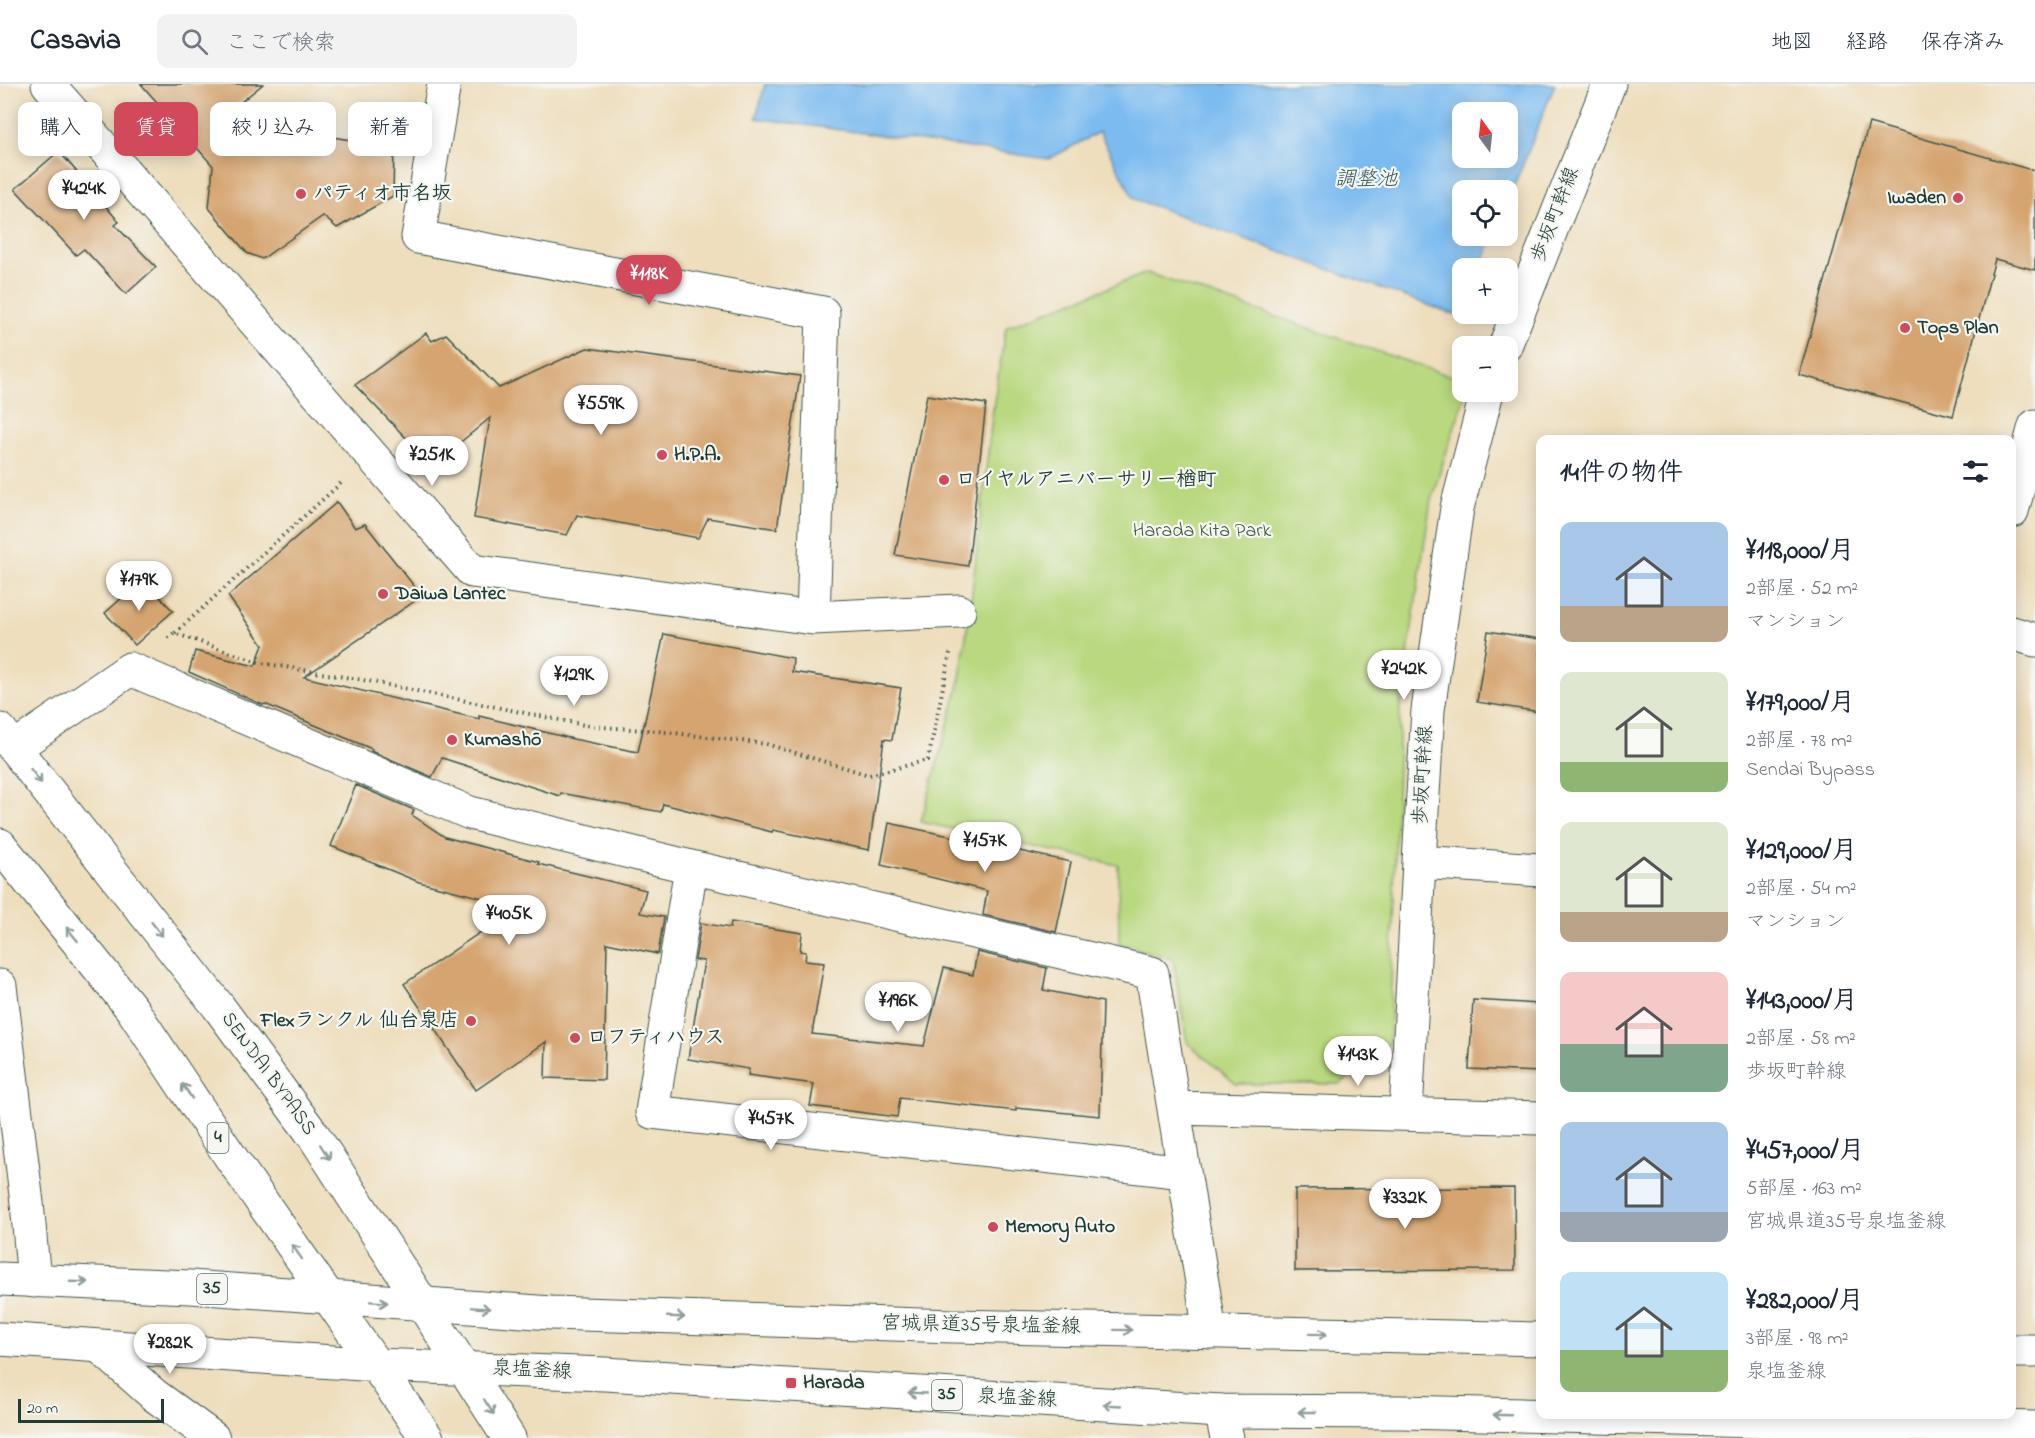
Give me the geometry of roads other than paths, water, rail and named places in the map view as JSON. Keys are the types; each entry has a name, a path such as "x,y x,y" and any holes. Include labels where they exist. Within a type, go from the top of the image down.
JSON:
{"main road":[{"path":"48,84 472,571 813,618 959,611"},
{"path":"444,84 418,237 823,313 813,618"},
{"name":"歩坂町幹線","path":"1509,336 1609,84"},
{"name":"歩坂町幹線","path":"1406,1114 1428,710 1457,508 1484,402"},
{"path":"2016,497 2035,426"},
{"path":"2016,634 2035,640"},
{"path":"7,739 130,669 470,813 691,867 1152,973 1210,1332"},
{"name":"SENDAI BYPASS","path":"7,739 218,1006 314,1136 509,1438"},
{"name":"4","path":"0,845 132,1009 232,1159 427,1438"},
{"path":"1419,862 1536,870"},
{"path":"691,867 652,1112 1184,1172"},
{"path":"0,986 27,1203 34,1281"},
{"path":"1175,1108 1536,1118"},
{"name":"35","path":"0,1279 191,1287 423,1305"},
{"name":"宮城県道35号泉塩釜線","path":"423,1305 562,1314 941,1326 1536,1339"},
{"name":"泉塩釜線","path":"0,1339 376,1365 629,1375 1224,1425 1401,1412 1536,1417"},
{"path":"100,1347 154,1395 213,1438"},
{"path":"2016,1351 2035,1352"},
{"name":"泉塩釜線","path":"1574,1419 1895,1432 2035,1428"}],"water":[{"name":"調整池","path":"765,84 1555,84 1517,180 1452,180 1452,246 1490,246 1484,258 1452,258 1452,314 1134,199 1099,132 1049,159 756,118"}],"place":[{"name":"パティオ市名坂","path":"301,194"},
{"name":"Iwaden","path":"1958,198"},
{"name":"Tops Plan","path":"1905,328"},
{"name":"H.P.A.","path":"662,455"},
{"name":"ロイヤルアニバーサリー楢町","path":"944,480"},
{"name":"Daiwa Lantec","path":"383,594"},
{"name":"Kumashō","path":"452,740"},
{"name":"Flexランクル 仙台泉店","path":"471,1021"},
{"name":"ロフティハウス","path":"575,1038"},
{"name":"Memory Auto","path":"993,1227"},
{"name":"Harada","path":"791,1383"}],"park label":[{"name":"Harada Kita Park","path":"1202,531"}]}
